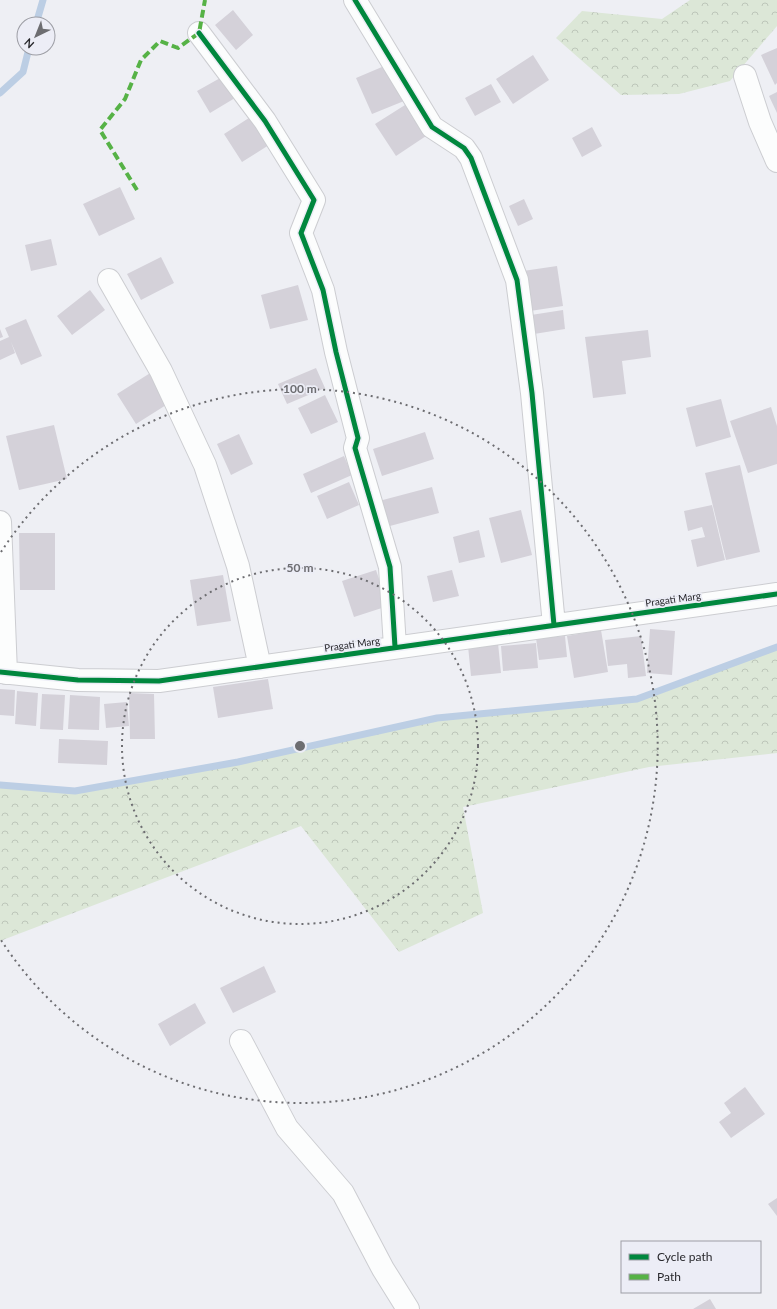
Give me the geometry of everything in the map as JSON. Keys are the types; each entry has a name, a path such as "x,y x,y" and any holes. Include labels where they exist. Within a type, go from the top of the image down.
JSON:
{"street":[{"path":"356,0 432,127 464,148 471,158 518,280 532,393 554,625"},
{"path":"199,33 265,121 314,200 301,233 323,290 336,352 358,438 355,448 390,567 395,647"},
{"path":"745,76 760,122 777,161"},
{"path":"109,280 162,371 205,465 238,566 260,667"},
{"path":"0,522 3,673"},
{"name":"Pragati Marg","path":"3,673 78,680 159,681 777,594"},
{"path":"241,1041 287,1128 343,1193 383,1269 408,1309"}],"green space":[{"path":"690,0 777,0 777,26 730,81 679,94 621,95 556,38 582,11 662,19"},
{"path":"777,647 777,753 649,767 463,807 483,913 399,952 301,826 0,941 0,785 75,791 238,762 437,718 637,699"}],"building":[{"path":"233,10 253,35 236,50 215,25"},
{"path":"777,48 777,83 775,85 761,55"},
{"path":"533,55 549,80 513,104 496,79"},
{"path":"389,64 404,101 372,114 356,78"},
{"path":"222,77 235,98 210,113 197,91"},
{"path":"491,84 501,102 475,116 465,98"},
{"path":"777,92 777,113 769,96"},
{"path":"405,105 426,136 396,156 375,124"},
{"path":"252,116 269,145 242,162 224,134"},
{"path":"592,127 602,146 582,157 572,138"},
{"path":"120,187 135,219 99,236 83,204"},
{"path":"524,199 533,219 518,226 509,206"},
{"path":"51,239 57,265 31,271 25,245"},
{"path":"161,257 174,283 141,300 127,274"},
{"path":"557,266 563,306 530,311 523,271"},
{"path":"298,285 308,320 270,329 261,295"},
{"path":"90,290 105,310 72,335 57,316"},
{"path":"563,310 565,329 534,334 531,315"},
{"path":"26,319 42,356 21,365 11,342 15,353 0,360 0,341 9,337 5,328"},
{"path":"0,329 3,337 0,338"},
{"path":"648,330 651,357 622,361 626,394 593,398 585,337"},
{"path":"316,368 325,388 287,404 278,384"},
{"path":"155,370 174,400 136,424 117,394"},
{"path":"325,395 338,422 311,434 298,408"},
{"path":"721,399 731,437 696,447 686,408"},
{"path":"771,407 777,426 777,464 748,473 730,421"},
{"path":"54,425 67,479 19,490 6,436"},
{"path":"425,432 434,459 382,476 373,449"},
{"path":"239,434 253,464 231,475 217,444"},
{"path":"344,456 352,475 311,493 303,474"},
{"path":"740,465 760,552 726,560 705,473"},
{"path":"349,482 359,505 327,519 317,496"},
{"path":"432,487 439,513 386,527 379,501"},
{"path":"712,505 725,560 697,567 691,540 705,537 702,527 688,531 684,511"},
{"path":"521,510 532,555 501,563 489,518"},
{"path":"479,530 485,557 459,563 453,537"},
{"path":"19,533 55,533 55,590 20,590"},
{"path":"376,570 388,606 354,617 342,581"},
{"path":"452,570 459,596 433,602 427,576"},
{"path":"223,575 231,621 197,626 190,580"},
{"path":"650,629 675,631 672,675 647,673"},
{"path":"601,630 608,672 574,678 567,636"},
{"path":"565,636 567,657 539,660 536,638"},
{"path":"641,636 646,676 628,678 627,664 608,666 605,640"},
{"path":"498,643 501,673 471,676 468,646"},
{"path":"536,643 538,668 503,671 501,646"},
{"path":"268,679 273,709 218,718 213,687"},
{"path":"0,689 15,690 14,716 0,715"},
{"path":"17,691 38,693 36,726 15,724"},
{"path":"129,693 154,694 155,739 130,739"},
{"path":"42,694 65,695 63,730 40,729"},
{"path":"70,695 100,697 99,730 68,729"},
{"path":"127,702 129,726 106,728 104,704"},
{"path":"59,739 108,741 107,765 58,763"},
{"path":"264,966 276,992 233,1013 220,988"},
{"path":"195,1003 206,1023 170,1046 158,1024"},
{"path":"745,1087 765,1114 731,1138 719,1122 731,1113 724,1103"},
{"path":"777,1198 777,1216 768,1204"},
{"path":"710,1299 716,1309 693,1309"}],"waterway":[{"path":"38,16 43,0"},
{"path":"0,93 23,72 27,56"},
{"path":"0,785 75,791 238,762 437,718 637,699 777,647"}],"marked path":[{"path":"137,190 100,130 125,99 141,60 160,41 178,48 199,33 205,0"}],"cycle path":[{"path":"355,0 432,127 464,148 471,158 517,280 532,393 554,625"},
{"path":"199,33 265,121 314,200 301,233 323,290 336,352 358,438 355,448 390,567 395,647"},
{"path":"0,672 78,680 159,681 777,594"}]}
